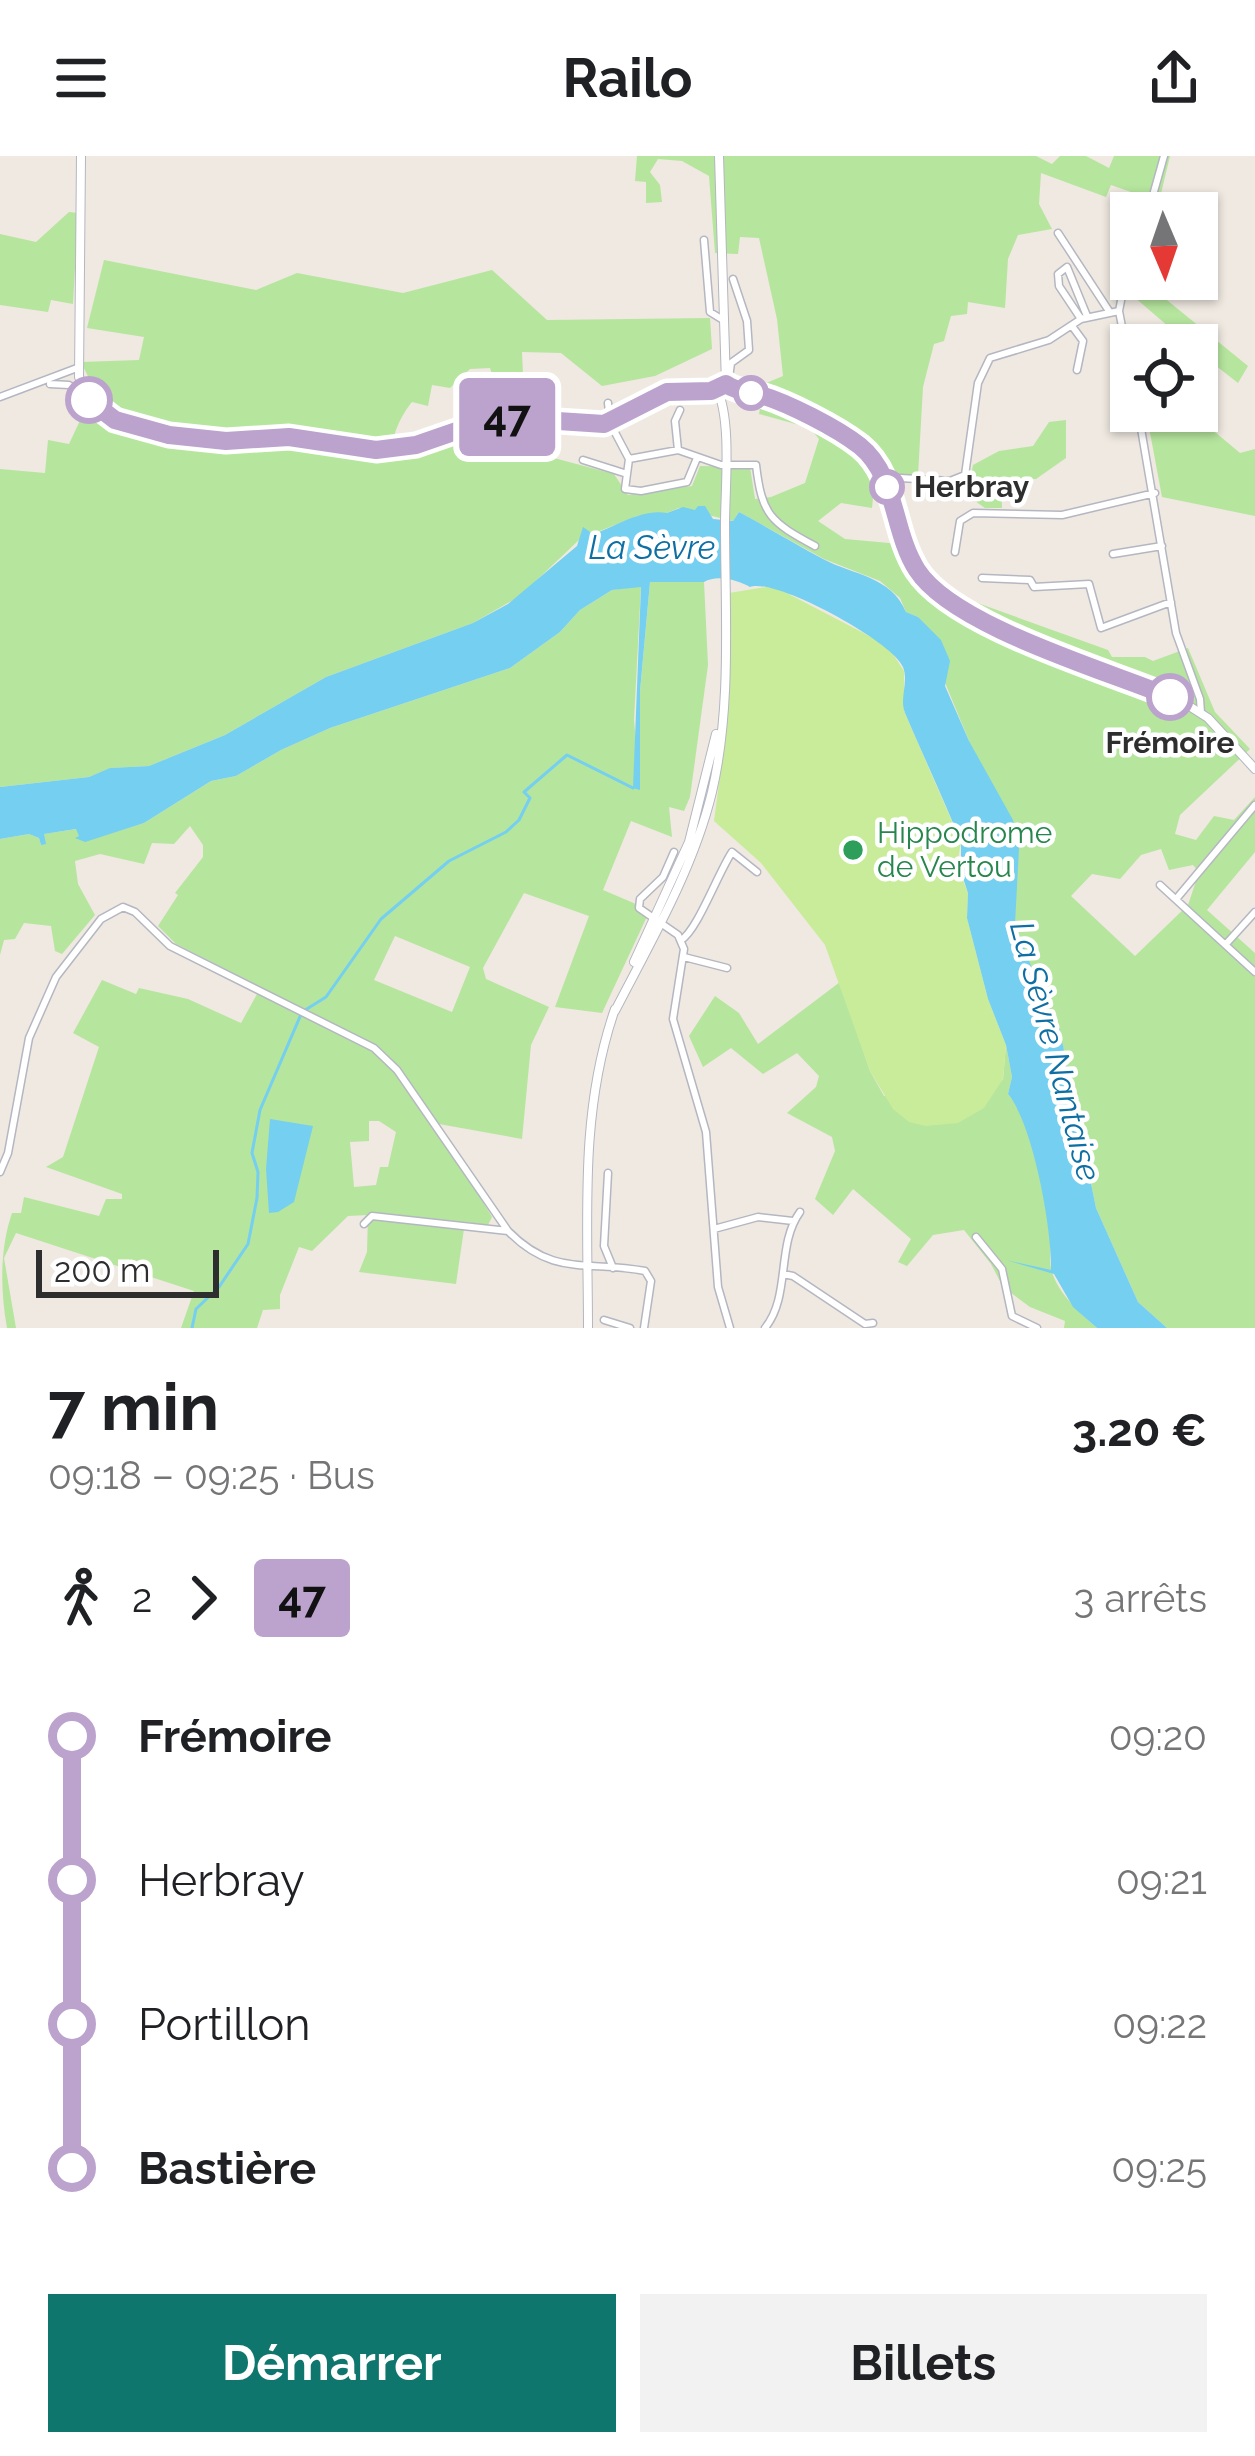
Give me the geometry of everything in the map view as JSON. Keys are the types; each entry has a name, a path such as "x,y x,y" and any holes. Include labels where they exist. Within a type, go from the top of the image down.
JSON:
{"street":[{"path":"81,156 78,372 84,394"},
{"path":"657,921 690,858 711,794 721,709 725,391 719,156"},
{"path":"1154,192 1164,156"},
{"path":"1058,233 1109,310"},
{"path":"704,240 710,312 723,320"},
{"path":"1067,267 1084,318 1059,286 1058,274 1067,267"},
{"path":"725,391 731,362 749,350 750,336 733,279"},
{"path":"1121,300 1122,324"},
{"path":"884,477 950,481 965,475 978,383 986,364 997,354 1049,340 1084,318 1119,310"},
{"path":"1072,326 1083,341 1077,370"},
{"path":"0,397 78,372"},
{"path":"69,385 78,372"},
{"path":"41,384 69,385 102,413 155,433 226,441 289,437 376,450 416,445 497,417 610,423 667,392 725,391 777,401 851,440 872,457 884,477 913,564 928,587 945,601 977,620 1201,713 1255,769"},
{"path":"608,403 610,423 629,459 624,473 628,491 687,482 697,458"},
{"path":"678,450 680,410"},
{"path":"1142,432 1176,634 1201,713"},
{"path":"629,459 678,450 724,465 756,465 766,512 778,526 815,547"},
{"path":"583,460 624,473"},
{"path":"955,552 959,521 973,513 1062,515 1155,493"},
{"path":"1113,554 1162,546"},
{"path":"982,578 1030,580 1034,587 1046,589 1089,584 1101,628 1171,602"},
{"path":"589,1328 588,1130 601,1051 679,869 721,709"},
{"path":"1177,898 1255,805"},
{"path":"674,851 663,878 638,904 642,913 680,940 684,957 673,1019 706,1132 720,1304 726,1326"},
{"path":"680,940 693,932 715,878 732,852 757,872"},
{"path":"1160,885 1255,972"},
{"path":"0,1172 8,1153 29,1038 56,976 101,919 123,907 135,912 170,946 364,1042 388,1060 508,1231 537,1255 568,1266 639,1270 649,1276 644,1328"},
{"path":"1226,944 1255,912"},
{"path":"684,957 727,968"},
{"path":"608,1172 604,1246 613,1268"},
{"path":"764,1328 774,1316 794,1221 800,1212"},
{"path":"364,1224 372,1216 508,1231"},
{"path":"714,1229 758,1217 794,1221"},
{"path":"976,1237 1002,1269 1012,1316 1006,1326"},
{"path":"783,1274 866,1324 873,1323"},
{"path":"1012,1316 1037,1328"},
{"path":"604,1320 630,1328"}],"green space":[{"path":"637,156 1036,156 1052,164 1060,156 1086,156 1109,168 1114,156 1170,156 1161,192 1131,192 1111,185 1106,197 1041,173 1039,204 1052,229 1018,235 1008,259 1005,308 968,302 967,314 951,316 944,341 934,344 923,387 918,475 875,478 872,508 841,503 818,521 845,539 911,545 944,591 1108,650 1112,657 1153,661 1188,648 1215,712 1250,749 1180,815 1175,834 1196,840 1214,816 1234,820 1255,797 1255,852 1207,910 1255,953 1255,1328 1167,1328 1138,1302 1096,1208 1059,1027 1054,1026 1019,940 969,741 918,617 906,612 900,598 880,581 824,559 739,512 733,521 679,508 637,516 580,539 520,596 473,623 326,677 225,735 149,766 0,787 0,469 45,473 48,440 69,444 84,412 100,401 81,362 139,360 144,337 87,328 104,260 256,290 297,273 403,293 492,270 547,320 710,318 712,349 655,376 602,386 561,353 522,352 524,398 500,398 490,368 470,369 450,388 432,385 428,406 412,402 404,413 393,453 429,447 452,436 455,450 554,458 614,474 628,495 692,486 700,466 750,467 755,499 805,483 819,439 810,428 759,414 764,384 783,376 777,319 759,238 740,237 738,254 715,253 709,176 682,161 658,159 650,172 660,185 662,202 646,203 646,182 635,181","holes":["1161,849 1169,870 1193,865 1199,872 1188,905 1135,956 1071,896 1092,874 1120,879 1141,855"]},
{"path":"69,212 78,213 73,304 51,300 48,312 0,305 0,234 36,242"},
{"path":"1138,300 1167,300 1196,324 1166,324"},
{"path":"1218,342 1248,366 1238,383 1218,367"},
{"path":"1066,420 1066,458 1036,479 1001,479 1002,508 985,508 975,501 970,479 973,465 999,451 1033,446 1049,422"},
{"path":"1150,432 1215,432 1240,453 1255,449 1255,516 1162,497"},
{"path":"650,582 704,582 708,665 690,797 684,811 669,807 672,837 631,821 603,890 650,910 602,1013 555,1007 589,916 524,893 483,968 486,979 549,1007 531,1045 522,1139 439,1124 472,1173 468,1177 492,1217 488,1225 465,1222 456,1284 359,1272 367,1252 368,1215 348,1216 312,1251 299,1247 280,1295 280,1309 263,1310 257,1328 181,1328 194,1291 16,1233 4,1258 16,1328 7,1328 3,1254 12,1213 21,1213 24,1197 99,1216 106,1199 122,1199 122,1194 46,1167 63,1157 99,1047 73,1033 102,980 136,994 139,988 188,999 241,1023 261,987 176,944 158,926 175,893 203,857 203,845 190,826 174,844 152,843 144,864 100,854 75,861 78,884 95,915 62,954 55,951 51,926 24,923 15,939 4,940 0,955 0,839 29,834 39,838 41,845 43,834 77,829 85,841 144,823 211,781 236,776 330,728 510,668 560,632 580,610 612,590 641,586 634,720 640,790 640,692","holes":["395,936 470,967 452,1012 374,980","369,1121 379,1121 396,1132 388,1167 380,1167 376,1185 354,1187 350,1142 369,1141"]},
{"name":"Hippodrome de Vertou","path":"779,589 875,639 891,651 904,671 904,711 961,842 957,865 968,893 967,918 988,999 1006,1045 1003,1079 984,1108 958,1123 926,1126 909,1122 893,1109 870,1071 825,945 761,863 714,821 725,738 729,593"},
{"path":"840,982 870,1071 884,1096 1003,1080 1006,1045 1012,1077 1008,1094 1024,1123 1036,1163 1048,1223 1050,1265 1069,1301 1097,1328 1064,1328 1065,1321 1030,1307 1003,1287 964,1230 933,1235 907,1266 898,1262 911,1239 853,1189 833,1215 815,1199 835,1151 832,1137 787,1113 816,1087 819,1076 797,1053 763,1074 731,1048 703,1067 689,1036 715,996 739,1013 758,1044"}],"water":[{"path":"705,506 713,519 733,521 739,512 823,559 881,584 941,640 950,661 945,686 1013,820 1019,848 1015,924 1054,1026 1059,1026 1096,1208 1138,1302 1167,1328 1097,1328 1073,1307 1054,1274 1006,1260 1051,1270 1039,1177 1025,1128 1008,1094 1012,1077 1006,1045 988,999 967,918 968,893 954,865 953,860 961,857 961,842 905,713 903,667 878,642 806,601 727,579 650,582 640,691 640,790 633,788 641,587 612,590 510,668 330,728 236,776 211,781 144,823 85,842 75,838 79,836 76,829 44,834 46,844 41,845 39,838 29,834 0,839 0,787 149,766 225,735 326,677 473,623 508,604 577,546 583,527 593,534 639,515"},
{"path":"270,1119 313,1126 294,1202 269,1213 266,1169"}],"waterway":[{"path":"192,1328 196,1309 219,1287 248,1244 257,1198 258,1172 252,1153 260,1110 302,1012 326,997 381,919 449,861 506,832 519,820 530,798 524,792 567,755 633,788"}],"bus line":[{"name":"47","path":"89,400 115,420 155,433 226,441 289,437 346,448 390,450 497,417 604,424 667,392 711,391 726,384 777,401 863,448 884,477 913,564 928,587 962,613 1170,697"}],"place":[{"name":"Herbray","path":"887,487"},
{"name":"Frémoire","path":"1170,697"},
{"name":"Hippodrome de Vertou","path":"853,850"}],"water label":[{"name":"La Sèvre","path":"652,547"},
{"name":"La Sèvre Nantaise","path":"1056,1051"}]}
